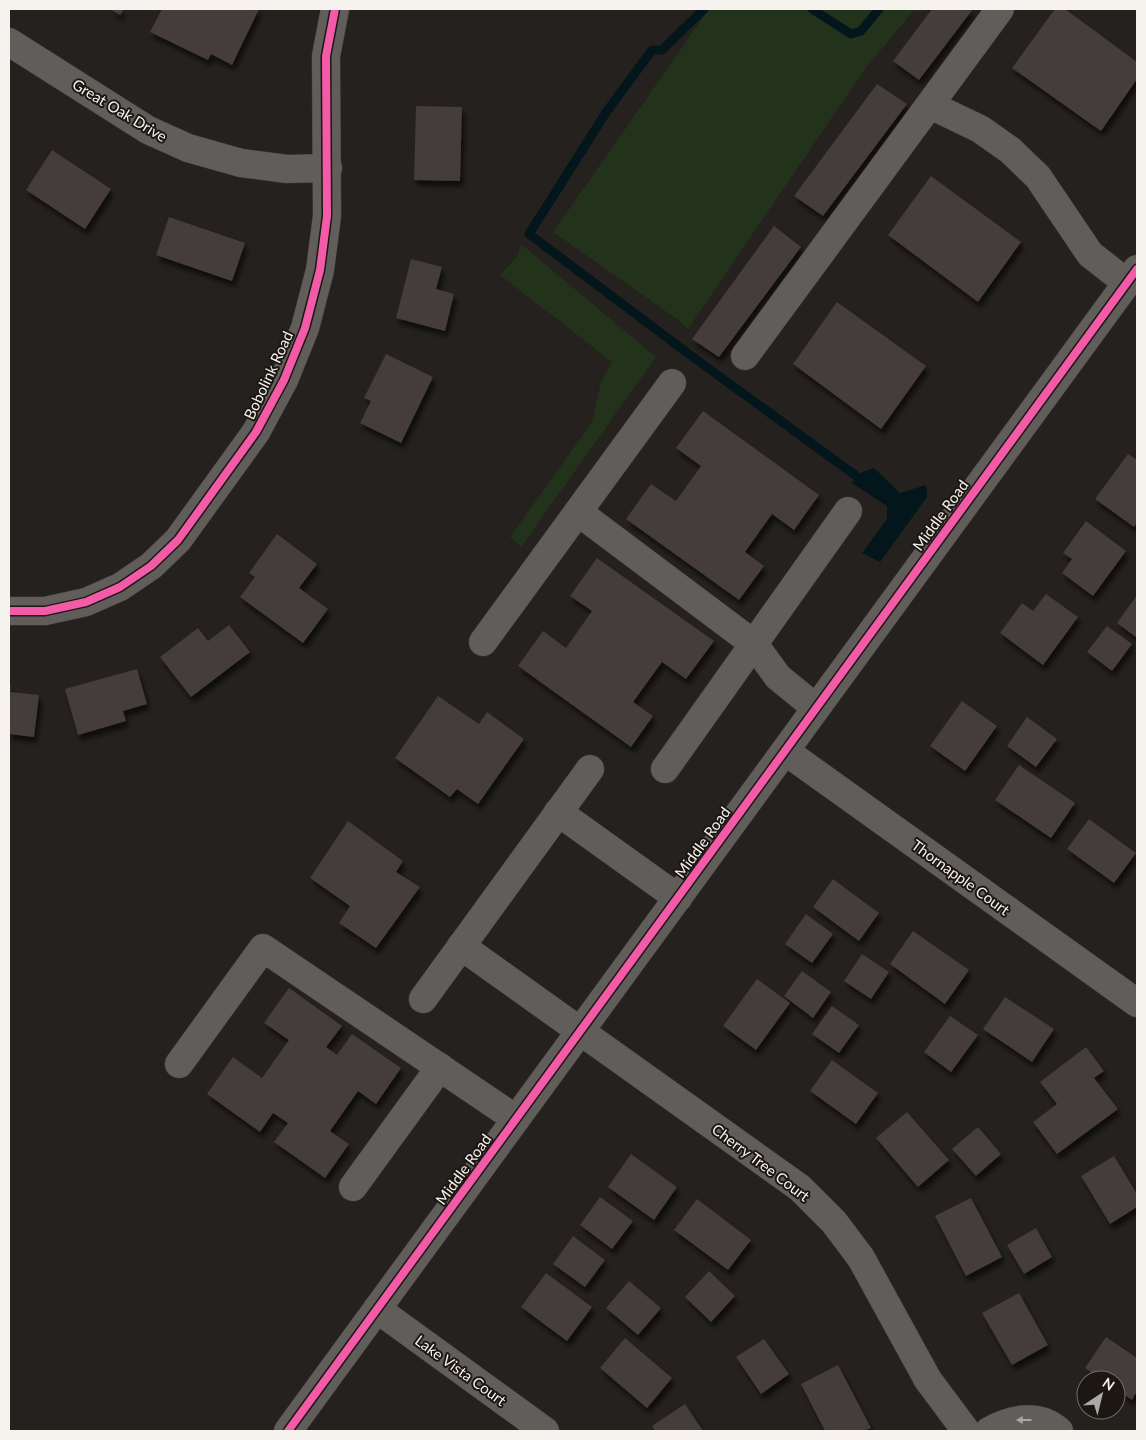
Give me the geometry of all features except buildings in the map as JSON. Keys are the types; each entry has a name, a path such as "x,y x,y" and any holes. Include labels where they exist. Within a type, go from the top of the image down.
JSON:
{"street":[{"name":"Bobolink Road","path":"9,611 45,611 86,602 120,587 151,566 178,540 256,432 284,380 305,328 320,270 327,216 326,56 335,9"},
{"path":"745,356 1000,9"},
{"name":"Great Oak Drive","path":"9,42 148,130 188,148 241,163 287,169 328,168"},
{"path":"930,105 980,129 1010,150 1038,177 1090,254 1132,276"},
{"name":"Middle Road","path":"288,1431 1132,276"},
{"path":"483,642 672,383"},
{"path":"664,769 848,511"},
{"path":"578,512 754,644 778,677 816,708"},
{"name":"Thornapple Court","path":"785,751 1137,1003"},
{"path":"423,999 590,769"},
{"path":"558,812 678,898"},
{"name":"Cherry Tree Court","path":"461,946 800,1188 834,1222 860,1258 928,1380 966,1431"},
{"path":"179,1064 263,948 516,1119"},
{"path":"353,1188 440,1067"},
{"name":"Lake Vista Court","path":"377,1309 544,1431"},
{"path":"988,1431 1004,1422 1021,1419 1039,1421 1059,1431"}],"green space":[{"path":"709,9 915,9 865,69 688,329 681,322 553,232"},
{"path":"521,244 656,357 521,547 510,537 592,422 601,382 612,362 500,275 517,257"}],"shaded area":[{"path":"874,468 900,493 926,485 927,497 880,562 862,553 887,519 887,506 852,483 855,475"}],"waterway":[{"path":"704,9 662,50 652,50 607,111 529,234 686,352 855,475"},
{"path":"812,9 851,34 861,31 879,9"}],"cycle path":[{"path":"9,611 45,611 86,602 120,587 151,566 178,540 256,432 284,380 305,328 320,270 327,216 326,56 335,9"},
{"path":"288,1431 1137,269"}]}
